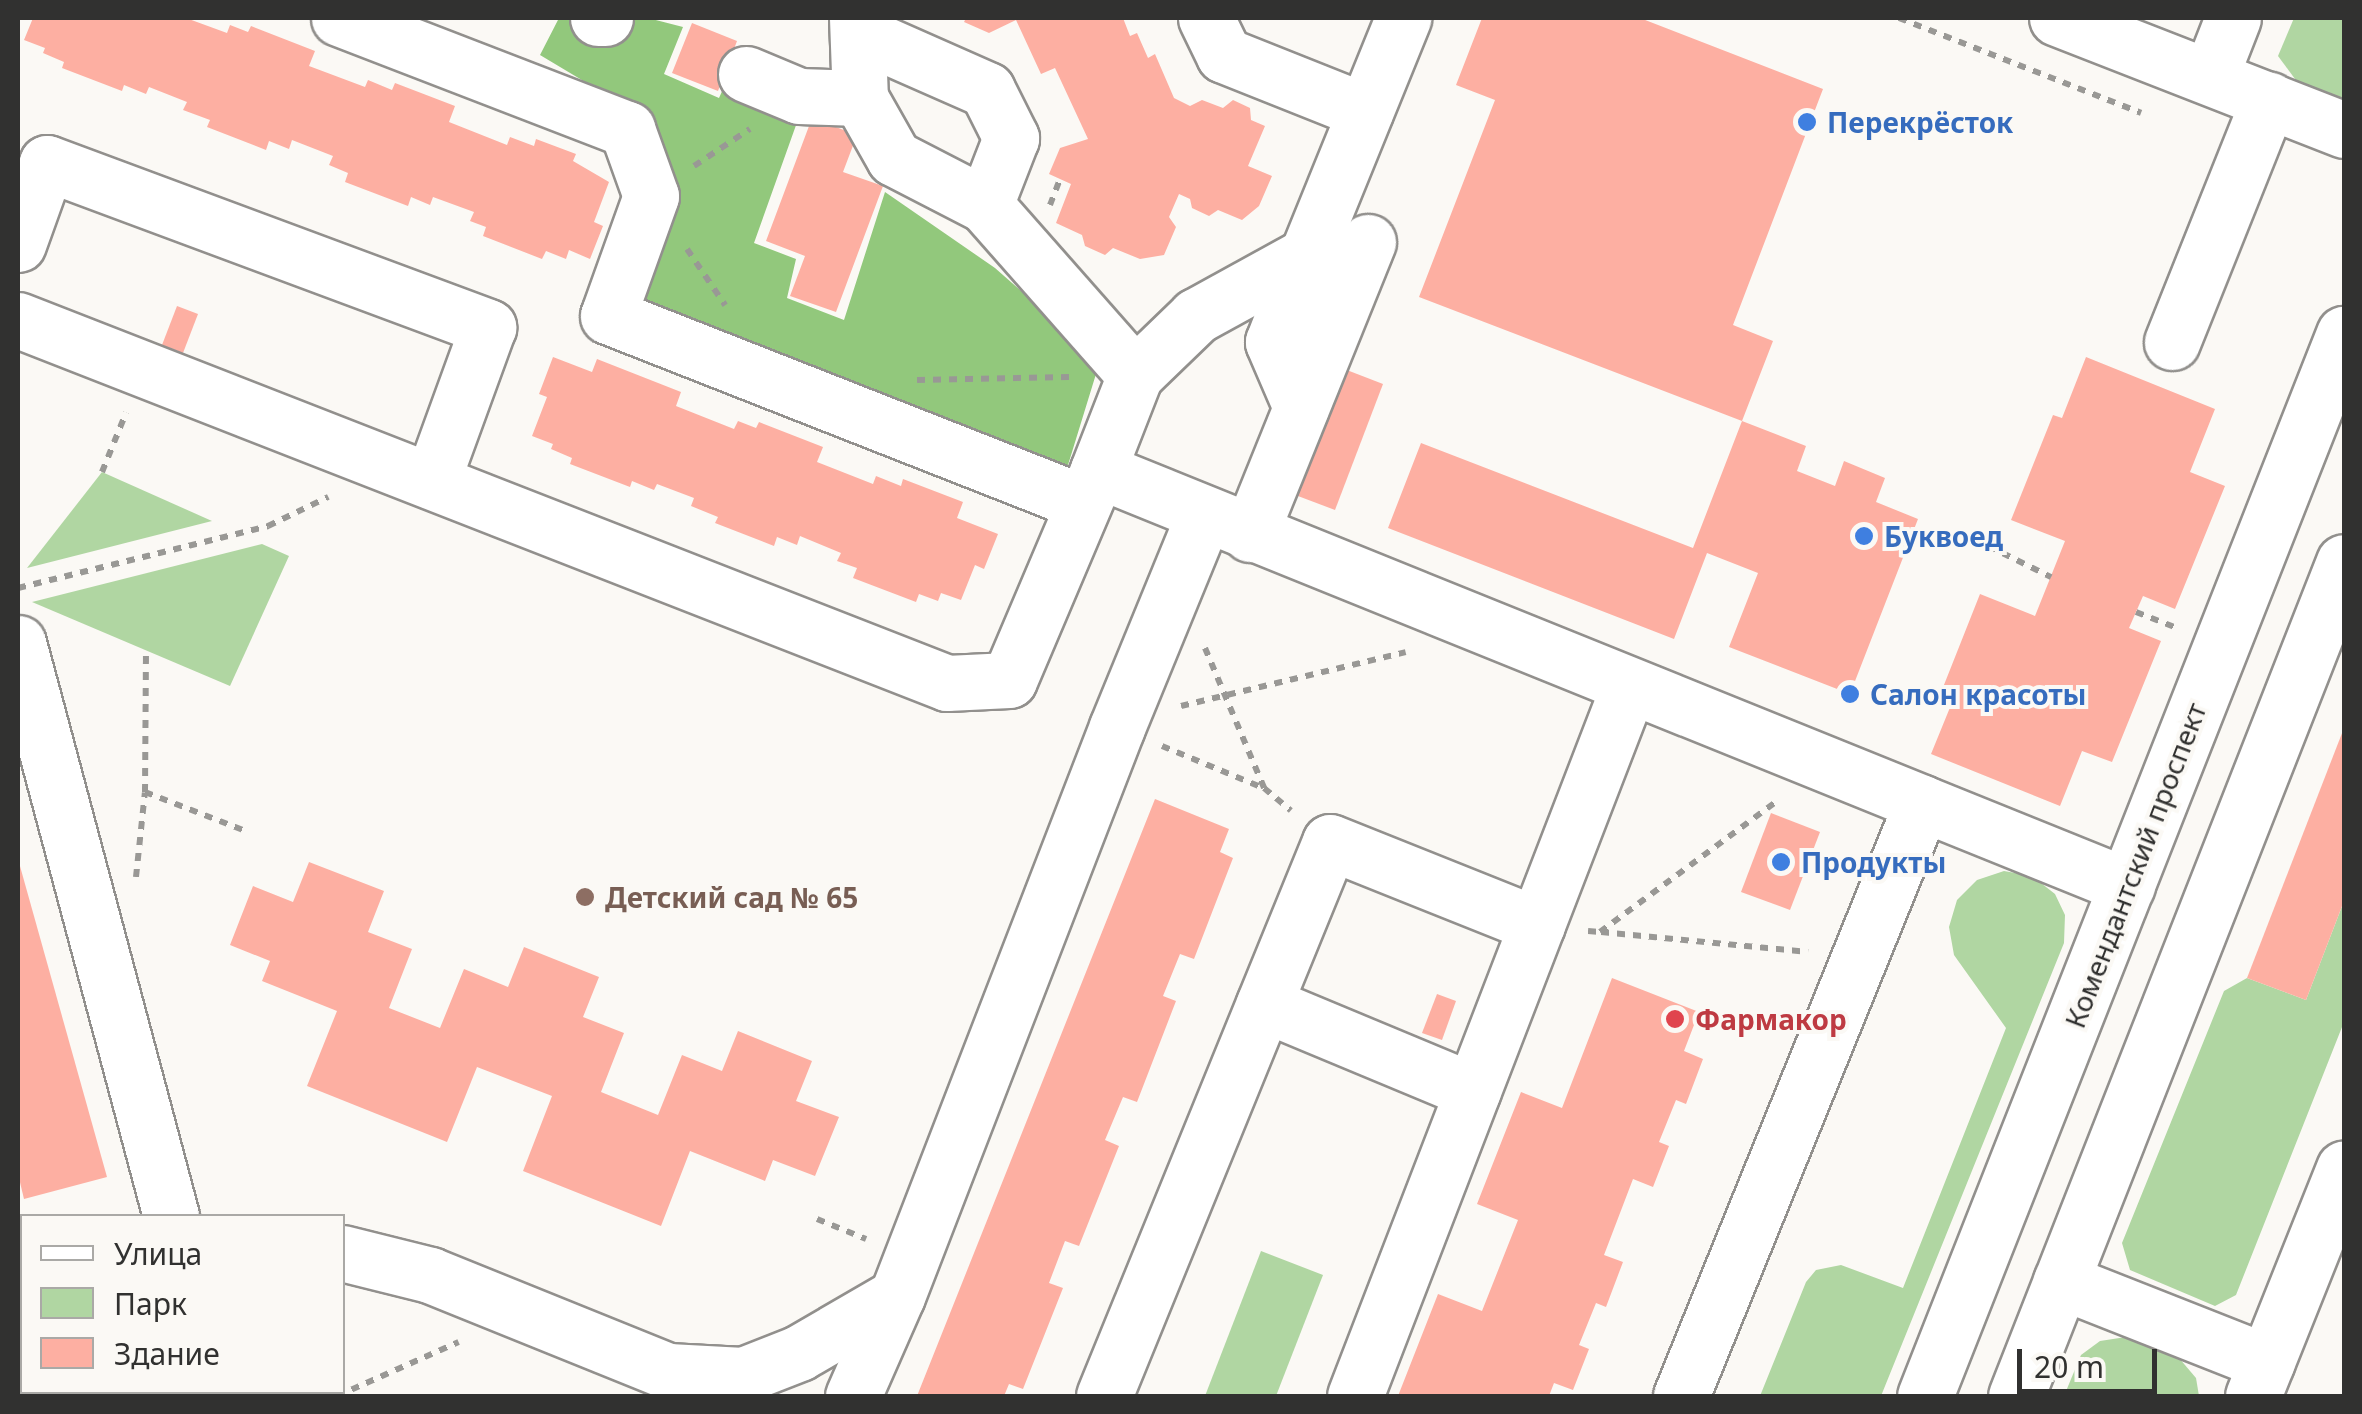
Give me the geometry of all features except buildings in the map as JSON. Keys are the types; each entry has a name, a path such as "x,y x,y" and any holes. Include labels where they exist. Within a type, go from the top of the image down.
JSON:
{"main road":[{"path":"339,18 627,129 650,196 608,316 1091,487 1227,524 2128,886"},
{"path":"1206,18 1224,56 1365,111"},
{"path":"1302,407 1272,342 1403,18"},
{"path":"2057,18 2344,130"},
{"path":"2210,77 2233,18"},
{"path":"985,205 1011,138 986,90 858,25 860,98 894,158 985,205 1136,376"},
{"path":"746,74 798,96 860,98"},
{"path":"2172,342 2269,100"},
{"path":"18,244 47,163 488,327 412,474"},
{"path":"853,1396 897,1296 1176,578 1227,524 1302,407 1368,242"},
{"path":"18,320 946,683 1009,680 1136,376 1196,316 1307,255"},
{"name":"Комендантский проспект","path":"1926,1396 2344,334"},
{"path":"2016,1396 2344,562"},
{"path":"18,643 170,1214"},
{"path":"1355,1396 1630,686"},
{"path":"1682,1396 1922,803"},
{"path":"1104,1396 1330,842 1537,925"},
{"path":"1264,1004 1473,1091"},
{"path":"2061,1281 2260,1379 2344,1168"},
{"path":"345,1254 430,1275 668,1371 743,1375 799,1353 897,1296"}],"path":[{"path":"1899,18 2142,113"},
{"path":"736,320 650,196 798,96"},
{"path":"1051,202 1060,179"},
{"path":"102,472 144,371"},
{"path":"897,380 1136,376"},
{"path":"18,588 268,526 412,474"},
{"path":"1974,539 2051,577"},
{"path":"1176,578 1264,788 1330,842"},
{"path":"2136,612 2178,628"},
{"path":"1117,727 1223,693 1418,649"},
{"path":"135,890 145,792 146,652"},
{"path":"1600,932 1826,764"},
{"path":"145,792 248,832"},
{"path":"1537,925 1815,953"},
{"path":"345,1392 527,1312"}],"green space":[{"path":"559,18 648,18 683,27 664,74 719,98 728,78 800,114 754,243 796,259 787,298 844,320 885,192 995,268 1100,361 1064,478 639,311 642,116 540,55"},
{"path":"2294,18 2344,18 2344,102 2298,83 2278,56"},
{"path":"102,472 212,521 27,568"},
{"path":"262,544 289,556 230,686 32,602"},
{"path":"2004,871 2032,876 2055,894 2065,915 2064,943 1881,1396 1760,1396 1806,1282 1816,1270 1841,1265 1903,1288 2006,1028 1954,955 1949,927 1957,900 1977,880"},
{"path":"2344,901 2344,1022 2236,1295 2215,1306 2130,1270 2122,1243 2224,991 2247,978 2306,1000"},
{"path":"1261,1251 1323,1275 1276,1396 1205,1396"},
{"path":"2126,1337 2153,1344 2179,1358 2196,1378 2199,1396 2064,1396 2081,1355 2100,1341"}],"place":[{"name":"Перекрёсток","path":"1807,122"},
{"name":"Буквоед","path":"1864,536"},
{"name":"Салон красоты","path":"1850,694"},
{"name":"Продукты","path":"1781,862"},
{"name":"Детский сад № 65","path":"585,897"},
{"name":"Фармакор","path":"1675,1019"}]}
